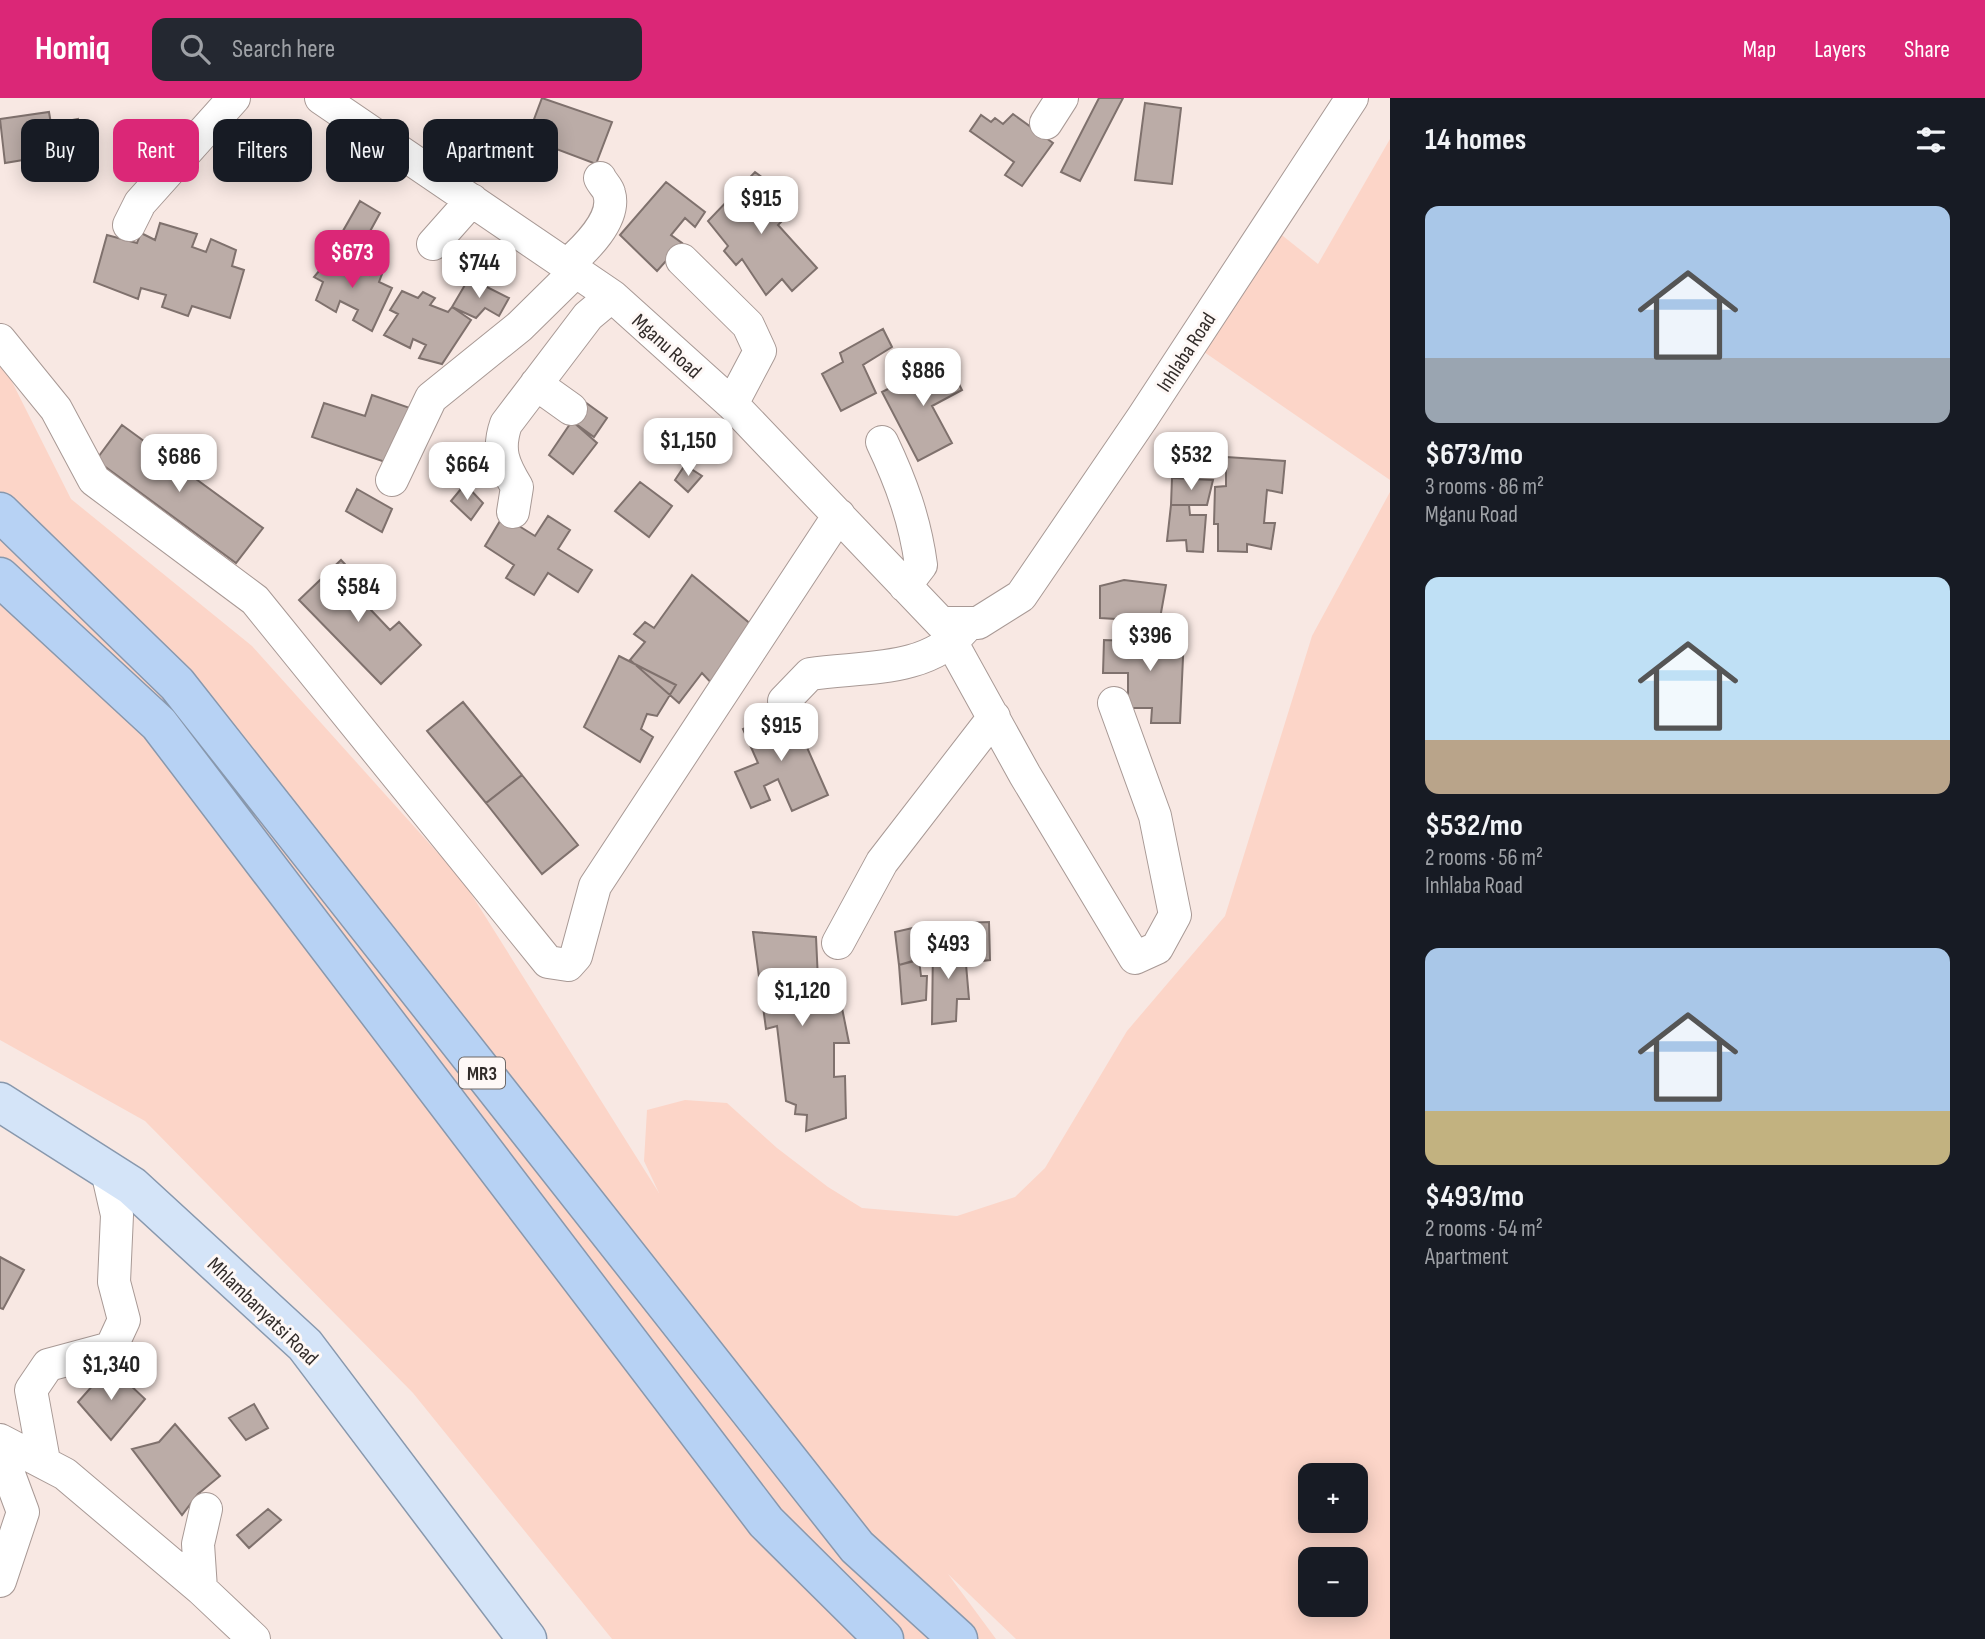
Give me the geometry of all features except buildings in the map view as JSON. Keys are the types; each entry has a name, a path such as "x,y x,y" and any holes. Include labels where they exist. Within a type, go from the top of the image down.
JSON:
{"highway":[{"name":"MR3","path":"0,512 177,684 857,1547 958,1639"},
{"name":"MR3","path":"0,577 159,724 766,1522 884,1639"}],"main road":[{"name":"Mhlambanyatsi Road","path":"0,1102 132,1186 305,1345 527,1639"}],"street":[{"path":"129,225 140,203 233,98"},
{"name":"Mganu Road","path":"321,98 612,296 732,404 941,623 967,630"},
{"name":"Inhlaba Road","path":"784,701 810,674 894,665 922,659 1021,596 1143,417 1352,98"},
{"path":"392,480 431,398 519,327 571,268 610,211 609,193 600,178"},
{"path":"433,244 472,200"},
{"path":"682,260 748,326 760,351 732,404"},
{"path":"513,512 517,487 502,464 501,439 506,424 588,316 612,296"},
{"path":"0,340 56,409 94,480 255,600 548,962 568,965 576,956 595,886 839,515"},
{"path":"536,384 570,409"},
{"path":"882,442 903,488 917,532 921,565 905,586"},
{"path":"967,630 994,717 1025,775 1135,958 1157,948 1175,915 1155,816 1114,703"},
{"path":"838,943 882,862 994,717"},
{"path":"44,1461 32,1390 48,1365 111,1348 124,1320 114,1282 117,1215 107,1171"},
{"path":"0,1440 65,1474 201,1589 254,1639"},
{"path":"0,1450 23,1512 0,1581"},
{"path":"201,1589 198,1544 206,1509"}],"shaded area":[{"path":"1390,139 1390,480 1191,343 1278,232 1318,264"},
{"path":"0,358 71,499 252,646 463,881 659,1193 644,1161 647,1110 685,1100 727,1103 777,1148 828,1187 862,1208 957,1216 1015,1197 1045,1168 1127,1031 1225,916 1312,636 1390,492 1390,1639 1016,1639 948,1574 996,1639 612,1639 413,1393 145,1121 0,1040"}]}
